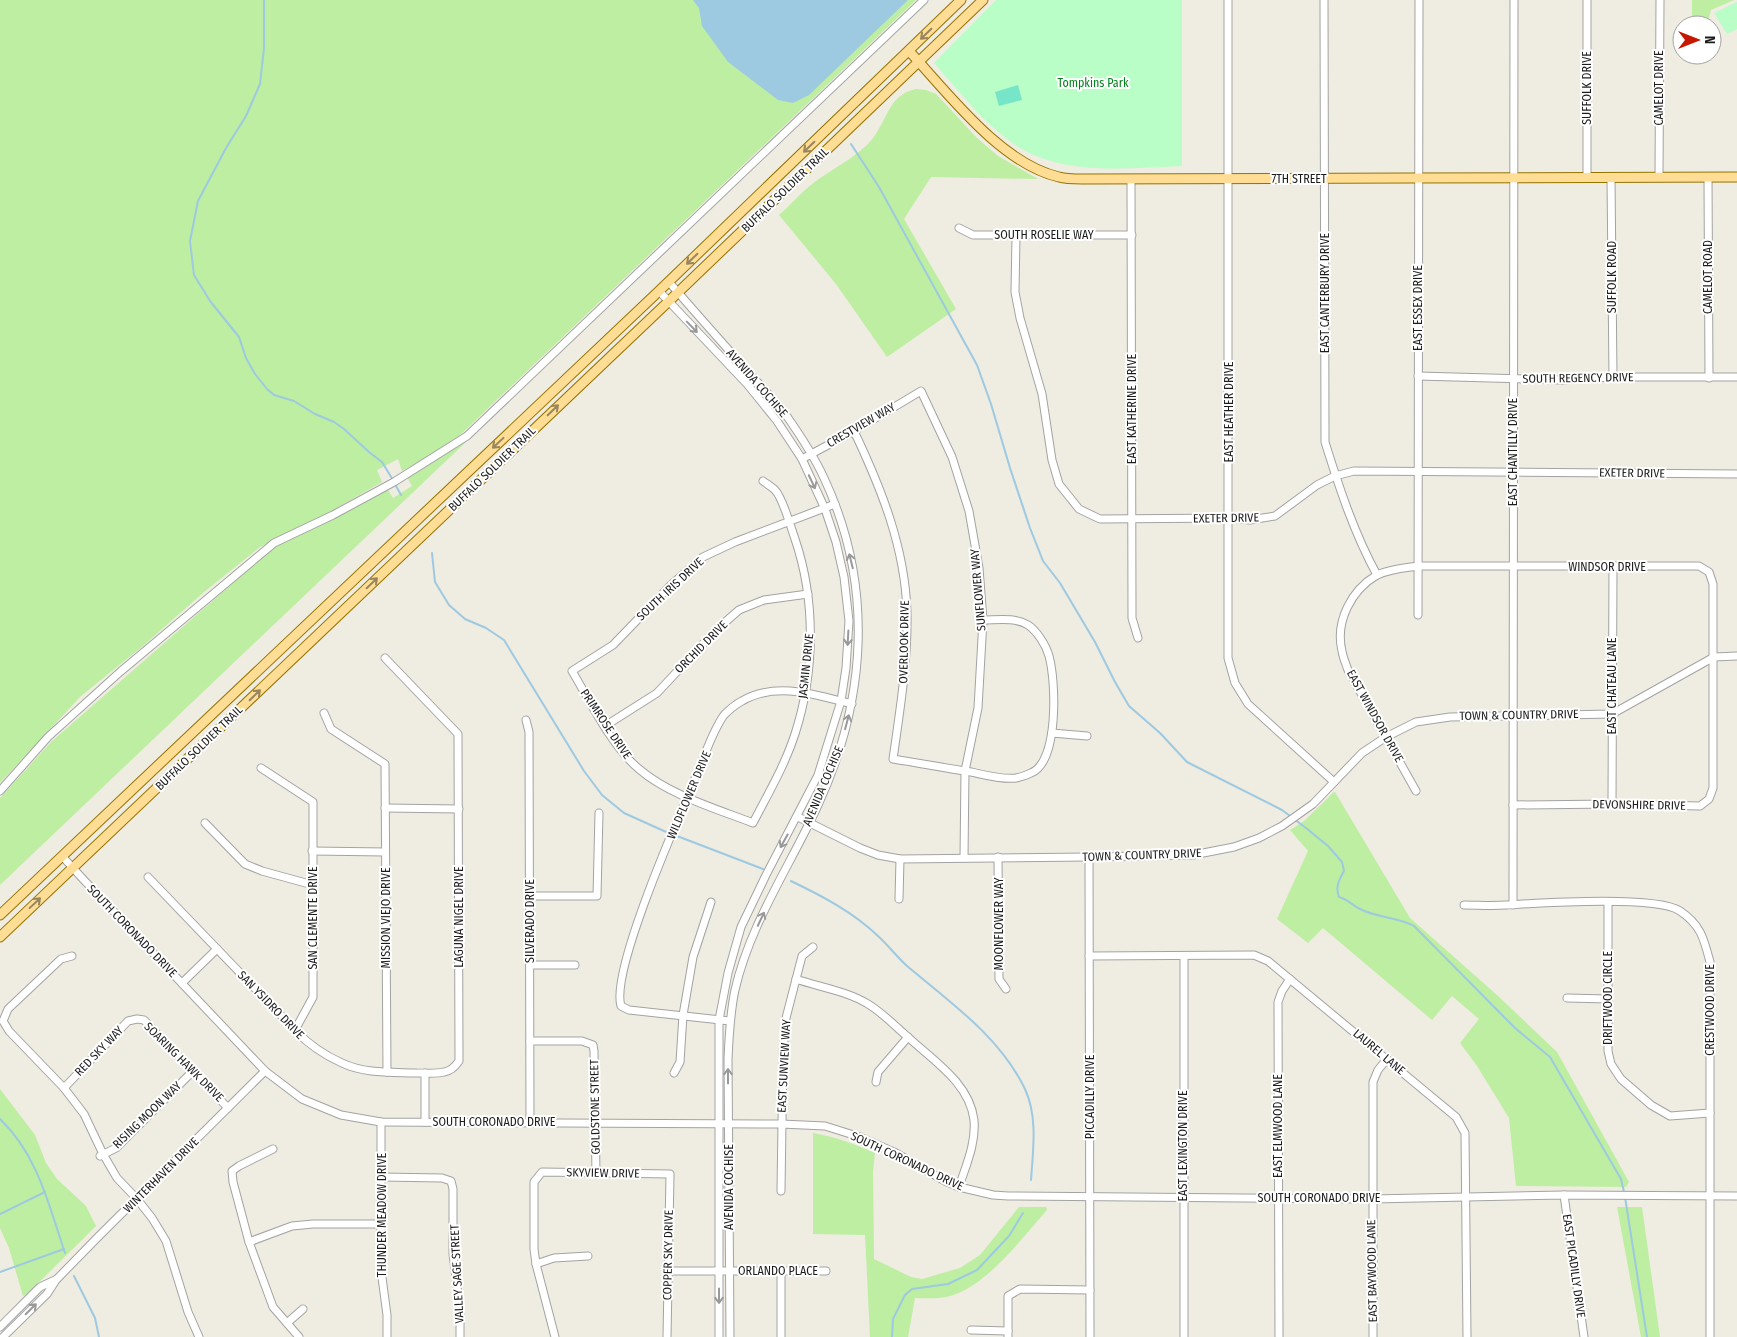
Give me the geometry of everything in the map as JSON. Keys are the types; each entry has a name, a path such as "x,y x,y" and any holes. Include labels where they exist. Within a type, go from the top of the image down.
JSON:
{"main road":[{"name":"BUFFALO SOLDIER TRAIL","path":"0,915 659,291 961,0"},
{"name":"BUFFALO SOLDIER TRAIL","path":"0,937 983,0"},
{"name":"7TH STREET","path":"909,51 980,129 1008,152 1038,170 1059,177 1082,179 1737,177"}],"street":[{"path":"0,791 48,737 120,672 274,543 333,515 394,482 466,436 924,0"},
{"name":"EAST HEATHER DRIVE","path":"1228,0 1228,658 1235,683 1248,704 1334,782"},
{"name":"EAST CANTERBURY DRIVE","path":"1324,0 1325,442 1335,476 1364,550 1378,575"},
{"name":"EAST ESSEX DRIVE","path":"1418,615 1419,0"},
{"name":"EAST CHANTILLY DRIVE","path":"1513,905 1514,0"},
{"name":"SUFFOLK DRIVE","path":"1587,0 1587,177"},
{"name":"CAMELOT DRIVE","path":"1659,176 1660,0"},
{"name":"SUFFOLK ROAD","path":"1611,177 1613,377"},
{"name":"CAMELOT ROAD","path":"1708,177 1708,378"},
{"name":"EAST KATHERINE DRIVE","path":"1132,179 1132,618 1138,638"},
{"name":"SOUTH ROSELIE WAY","path":"958,228 973,234 1016,236 1132,235"},
{"name":"EXETER DRIVE","path":"1016,236 1015,292 1020,318 1042,394 1052,460 1058,484 1079,509 1100,518 1132,520 1229,518 1250,520 1275,516 1317,485 1335,476 1354,471 1737,474"},
{"name":"AVENIDA COCHISE","path":"668,282 784,413 824,476 835,504 855,576 858,621 857,668 852,704 837,759 809,823 777,884 750,943 735,990 730,1021 728,1059 730,1337"},
{"name":"AVENIDA COCHISE","path":"659,291 747,384 777,421 802,459 825,508 836,542 844,577 849,621 846,668 841,702 818,776 741,927 728,973 719,1020 719,1337"},
{"name":"SOUTH REGENCY DRIVE","path":"1418,376 1562,380 1613,377 1737,377"},
{"name":"CRESTVIEW WAY","path":"802,459 921,391"},
{"name":"SUNFLOWER WAY","path":"921,391 952,456 969,511 979,568 983,620 978,708 965,771 964,858"},
{"name":"OVERLOOK DRIVE","path":"854,431 870,464 886,505 897,543 904,580 907,611 906,643 903,691 893,759 965,771"},
{"name":"JASMIN DRIVE","path":"753,823 795,734 805,694 811,644 808,594 802,560 790,522 776,490 763,481"},
{"name":"SOUTH IRIS DRIVE","path":"572,671 613,645 671,585 703,557 735,542 835,504"},
{"name":"WINDSOR DRIVE","path":"1418,566 1699,566 1709,572 1713,584 1714,657"},
{"name":"EAST WINDSOR DRIVE","path":"1416,790 1348,670 1342,650 1341,631 1343,617 1361,586 1378,575 1396,569 1418,566"},
{"name":"EAST CHATEAU LANE","path":"1612,804 1613,567"},
{"name":"ORCHID DRIVE","path":"605,726 657,693 715,631 739,610 764,600 808,594"},
{"path":"965,771 1015,778 1033,773 1048,756 1052,733 1055,684 1049,654 1040,638 1028,626 1017,621 983,620"},
{"name":"TOWN & COUNTRY DRIVE","path":"798,817 860,848 878,855 900,859 1089,858 1193,855 1234,848 1282,826 1313,804 1362,753 1386,737 1416,722 1450,717 1612,714 1714,657 1737,656"},
{"name":"DEVONSHIRE DRIVE","path":"1513,805 1612,804 1700,806 1709,799 1713,788 1714,657"},
{"name":"LAGUNA NIGEL DRIVE","path":"385,658 458,734 459,1061 454,1068 445,1072 425,1073"},
{"name":"PRIMROSE DRIVE","path":"572,671 605,726 622,751 639,770 687,797 753,823"},
{"name":"WILDFLOWER DRIVE","path":"682,1015 629,1010 621,1006 619,998 624,967 638,919 717,728 725,714 740,702 758,693 780,690 852,704"},
{"name":"MISSION VIEJO DRIVE","path":"324,713 332,729 385,764 387,1072"},
{"name":"SILVERADO DRIVE","path":"526,720 529,732 530,1122"},
{"path":"1052,733 1087,736"},
{"name":"SAN CLEMENTE DRIVE","path":"261,768 312,802 313,997 294,1030"},
{"path":"386,808 459,809"},
{"path":"530,896 597,896 598,813"},
{"path":"205,823 246,864 262,871 313,885"},
{"path":"312,851 386,852"},
{"name":"SOUTH CORONADO DRIVE","path":"62,856 265,1071 302,1099 341,1115 381,1122 781,1124 825,1126 860,1137 894,1152 959,1187 993,1195 1008,1196 1183,1199 1564,1195 1737,1196"},
{"name":"MOONFLOWER WAY","path":"998,857 999,980 1006,989"},
{"name":"PICCADILLY DRIVE","path":"1089,858 1090,1337"},
{"path":"899,899 900,859"},
{"name":"SAN YSIDRO DRIVE","path":"148,877 308,1043 342,1063 360,1070 425,1073"},
{"path":"674,1073 680,1062 682,1015 693,957 711,902"},
{"name":"CRESTWOOD DRIVE","path":"1464,905 1608,902 1660,904 1679,910 1692,921 1703,935 1710,962 1710,1337"},
{"name":"DRIFTWOOD CIRCLE","path":"1608,902 1608,1051 1611,1064 1621,1079 1652,1106 1670,1116 1710,1113"},
{"name":"EAST SUNVIEW WAY","path":"781,1191 783,1053 786,1018 802,956 813,948"},
{"path":"182,983 217,949"},
{"path":"72,956 61,959 8,1009 3,1021 9,1031 64,1088 84,1114 101,1155 117,1178 152,1218 166,1241 188,1312 199,1337"},
{"name":"LAUREL LANE","path":"1089,956 1254,956 1268,961 1456,1118 1465,1132 1467,1337"},
{"name":"EAST LEXINGTON DRIVE","path":"1184,956 1184,1337"},
{"path":"530,965 574,965"},
{"path":"796,979 853,996 869,1004 954,1079 965,1094 974,1120 972,1148 959,1187"},
{"name":"EAST ELMWOOD LANE","path":"1279,1337 1278,1002 1282,991 1290,979"},
{"path":"1567,998 1608,999"},
{"path":"682,1015 730,1021"},
{"name":"SOARING HAWK DRIVE","path":"137,1019 144,1020 228,1108"},
{"name":"RED SKY WAY","path":"64,1088 128,1021 137,1019"},
{"path":"876,1082 878,1072 908,1037"},
{"name":"GOLDSTONE STREET","path":"530,1041 582,1041 593,1045 596,1174"},
{"name":"EAST BAYWOOD LANE","path":"1373,1337 1373,1082 1378,1070 1387,1059"},
{"name":"RISING MOON WAY","path":"101,1155 116,1148 193,1071"},
{"name":"WINTERHAVEN DRIVE","path":"3,1337 46,1294 56,1280 265,1071"},
{"path":"425,1073 425,1122"},
{"name":"THUNDER MEADOW DRIVE","path":"381,1122 381,1270 387,1315 387,1337"},
{"path":"273,1149 239,1166 232,1172 233,1182 249,1242 274,1307 299,1337"},
{"name":"SKYVIEW DRIVE","path":"536,1264 534,1249 534,1182 542,1172 670,1174"},
{"name":"COPPER SKY DRIVE","path":"667,1337 670,1174"},
{"name":"VALLEY SAGE STREET","path":"382,1177 442,1178 451,1181 453,1189 453,1254 460,1311 460,1337"},
{"name":"EAST PICADILLY DRIVE","path":"1564,1195 1584,1337"},
{"path":"249,1242 292,1226 313,1224 382,1224"},
{"path":"555,1337 536,1264 554,1258 588,1256"},
{"name":"ORLANDO PLACE","path":"668,1271 826,1271"},
{"path":"781,1337 782,1271"},
{"name":"WINTERHAVEN DRIVE","path":"0,1327 40,1286 56,1280"},
{"path":"970,1330 1008,1334 1008,1296 1020,1289 1090,1290"},
{"path":"287,1323 303,1309"}],"green space":[{"path":"0,0 916,0 460,435 402,471 398,459 377,470 382,482 328,513 260,547 81,696 0,783"},
{"name":"Tompkins Park","path":"996,0 1182,0 1182,166 1116,169 1072,166 1030,153 1000,134 934,63"},
{"path":"1692,0 1734,0 1711,10 1710,15 1692,15"},
{"path":"1737,2 1737,29 1727,34 1722,26 1722,15 1715,15 1714,13"},
{"path":"1018,85 1022,100 999,106 995,92"},
{"path":"916,89 936,94 977,138 998,156 1038,179 931,177 904,219 956,309 887,357 836,284 779,215 811,185 867,145 898,98 906,92"},
{"path":"467,441 0,885 0,798 51,742 279,543 386,487 393,498 412,486 406,475"},
{"path":"1334,792 1410,918 1497,995 1557,1052 1629,1182 1626,1187 1516,1186 1509,1118 1477,1066 1460,1043 1479,1019 1452,996 1432,1020 1323,928 1308,943 1277,919 1308,851 1290,830 1304,821"},
{"path":"0,1089 35,1135 46,1163 57,1179 86,1206 96,1226 23,1296 9,1248 0,1228"},
{"path":"813,1133 845,1141 875,1153 873,1171 874,1259 911,1277 922,1279 960,1268 980,1255 1019,1207 1046,1207 1047,1210 1014,1248 975,1284 946,1297 915,1298 908,1337 870,1337 865,1235 813,1234"},
{"path":"1617,1207 1642,1207 1660,1337 1641,1337"}],"water":[{"path":"693,0 908,0 809,95 793,103 778,100 728,62 702,26 699,8"}],"waterway":[{"path":"264,0 264,48 260,84 246,116 226,148 198,201 190,241 194,275 210,301 239,337 246,358 255,374 267,389 274,395 294,401 344,429 382,462 393,480"},
{"path":"851,144 879,187 977,365 1030,528 1043,561 1060,583 1095,642 1129,706 1160,733 1187,762 1282,810 1328,846 1342,862 1344,871 1339,881 1339,897 1367,912 1414,926 1515,1028 1550,1057 1621,1179 1624,1192"},
{"path":"395,484 401,495"},
{"path":"432,553 435,582 449,605 465,619 486,628 504,640 584,771 602,795 624,813 664,831 763,869"},
{"path":"791,881 837,905 868,927 907,966 973,1022 1002,1053 1015,1070 1025,1089 1032,1111 1034,1134 1031,1180"},
{"path":"0,1119 13,1133 33,1165 41,1182 65,1253"},
{"path":"0,1214 45,1192"},
{"path":"1625,1197 1647,1337"},
{"path":"892,1337 893,1319 905,1295 912,1289 948,1284 977,1270 1009,1236 1023,1213"},
{"path":"0,1272 64,1249"},
{"path":"74,1276 95,1318 99,1337"}]}
